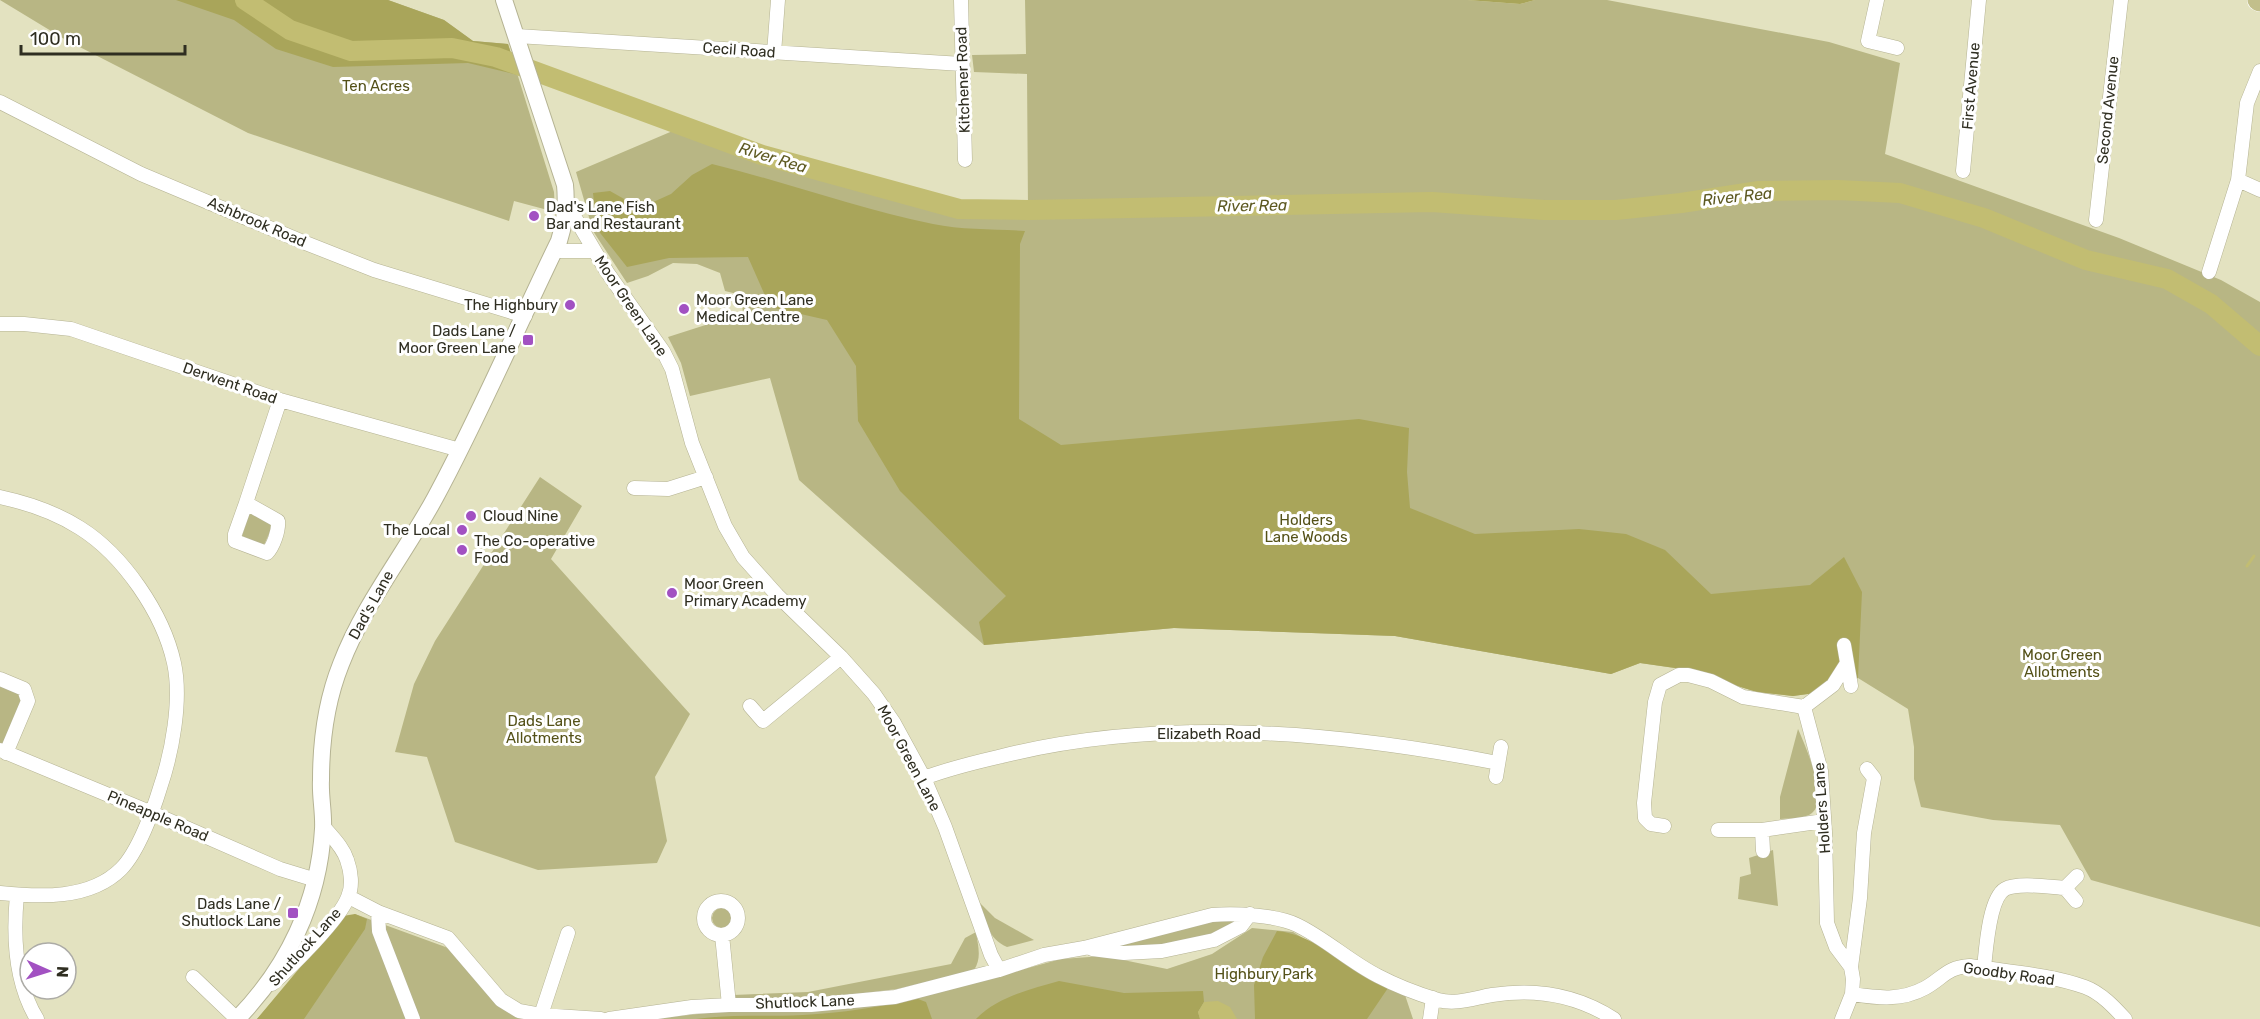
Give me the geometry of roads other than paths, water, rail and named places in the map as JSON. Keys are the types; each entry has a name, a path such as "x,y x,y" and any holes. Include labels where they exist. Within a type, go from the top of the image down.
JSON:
{"street":[{"name":"Moor Green Lane","path":"504,0 566,184 567,204 594,251 663,351 672,369 692,443 725,526 743,557 777,595 841,657 874,693 894,723 924,778 945,828 991,955 999,970"},
{"path":"774,53 778,0"},
{"name":"Kitchener Road","path":"960,0 965,160"},
{"path":"1877,0 1868,41 1897,48"},
{"name":"First Avenue","path":"1963,171 1978,0"},
{"name":"Second Avenue","path":"2096,220 2121,0"},
{"name":"Cecil Road","path":"519,42 962,63"},
{"path":"2209,272 2238,180 2247,103 2260,71"},
{"name":"Ashbrook Road","path":"0,102 141,174 303,242 374,270 525,316"},
{"path":"2238,180 2260,190"},
{"name":"Dad's Lane","path":"237,1019 260,995 291,946 305,915 316,880 323,826 322,748 329,705 339,667 367,606 433,501 460,450 555,251 565,223 567,204"},
{"name":"Moor Green Lane","path":"555,251 594,251"},
{"name":"Derwent Road","path":"0,324 70,329 280,400 460,450"},
{"path":"246,503 280,400"},
{"path":"634,488 668,489 706,477"},
{"path":"0,497 24,502 54,514 81,529 110,552 139,587 158,619 174,663 176,711 168,760 152,813 121,869 104,881 66,894 39,897 0,893"},
{"path":"1844,645 1851,686"},
{"path":"750,706 764,722 841,657"},
{"path":"1664,826 1651,824 1645,818 1644,803 1655,702 1660,685 1678,675 1688,675 1711,681 1743,697 1803,707 1833,686 1847,663"},
{"path":"0,679 24,688 28,701 3,751"},
{"name":"Holders Lane","path":"1803,707 1821,771 1827,923 1836,947 1851,967"},
{"name":"Elizabeth Road","path":"924,778 948,769 1038,747 1125,735 1190,733 1341,738 1431,750 1498,763"},
{"path":"1496,777 1501,747"},
{"name":"Pineapple Road","path":"3,751 280,869 316,880"},
{"path":"1842,1019 1852,994 1851,967 1860,898 1864,833 1874,778 1867,769"},
{"path":"1718,830 1762,831 1824,821"},
{"name":"Shutlock Lane","path":"260,995 335,919 349,897 351,878 348,861 344,851 323,826"},
{"path":"1762,831 1763,851"},
{"path":"1984,968 1994,905 1998,895 2005,889 2016,886 2065,888 2077,876"},
{"path":"2065,888 2076,901"},
{"path":"17,895 16,948 25,998 36,1019"},
{"name":"Shutlock Lane","path":"349,897 378,912 448,938 501,1000 519,1011 541,1015 601,1019"},
{"path":"378,912 379,931 413,1019"},
{"path":"999,970 1044,955 1084,948 1212,915 1250,914 1295,924 1378,976 1445,1002 1526,992 1553,994 1592,1006 1614,1019"},
{"path":"1084,948 1124,953 1162,951 1220,937 1241,926 1250,914"},
{"path":"541,1015 568,933"},
{"path":"722,935 729,1005"},
{"name":"Goodby Road","path":"1852,994 1898,998 1925,988 1946,971 1957,966 1984,968 2045,977 2086,987 2111,1003 2125,1019"},
{"name":"Shutlock Lane","path":"609,1019 692,1007 811,1005 895,997 999,970"},
{"path":"193,977 237,1019"},
{"path":"1430,1019 1432,998"}],"waterway":[{"name":"River Rea","path":"245,0 290,30 351,51 452,48 496,57 762,155 959,209 1028,210 1432,202 1544,210 1616,210 1759,191 1838,190 1900,193 1984,218 2086,260 2167,279 2211,304 2260,346"},
{"path":"2247,566 2254,556"}],"place":[{"name":"Dad's Lane Fish Bar and Restaurant","path":"534,216"},
{"name":"The Highbury","path":"570,305"},
{"name":"Moor Green Lane Medical Centre","path":"684,309"},
{"name":"Dads Lane / Moor Green Lane","path":"528,340"},
{"name":"Cloud Nine","path":"471,516"},
{"name":"The Local","path":"462,530"},
{"name":"The Co-operative Food","path":"462,550"},
{"name":"Moor Green Primary Academy","path":"672,593"},
{"name":"Dads Lane / Shutlock Lane","path":"293,913"}],"park label":[{"name":"Ten Acres","path":"376,86"},
{"name":"Holders Lane Woods","path":"1306,528"},
{"name":"Moor Green Allotments","path":"2062,664"},
{"name":"Dads Lane Allotments","path":"544,730"},
{"name":"Highbury Park","path":"1264,974"}]}
